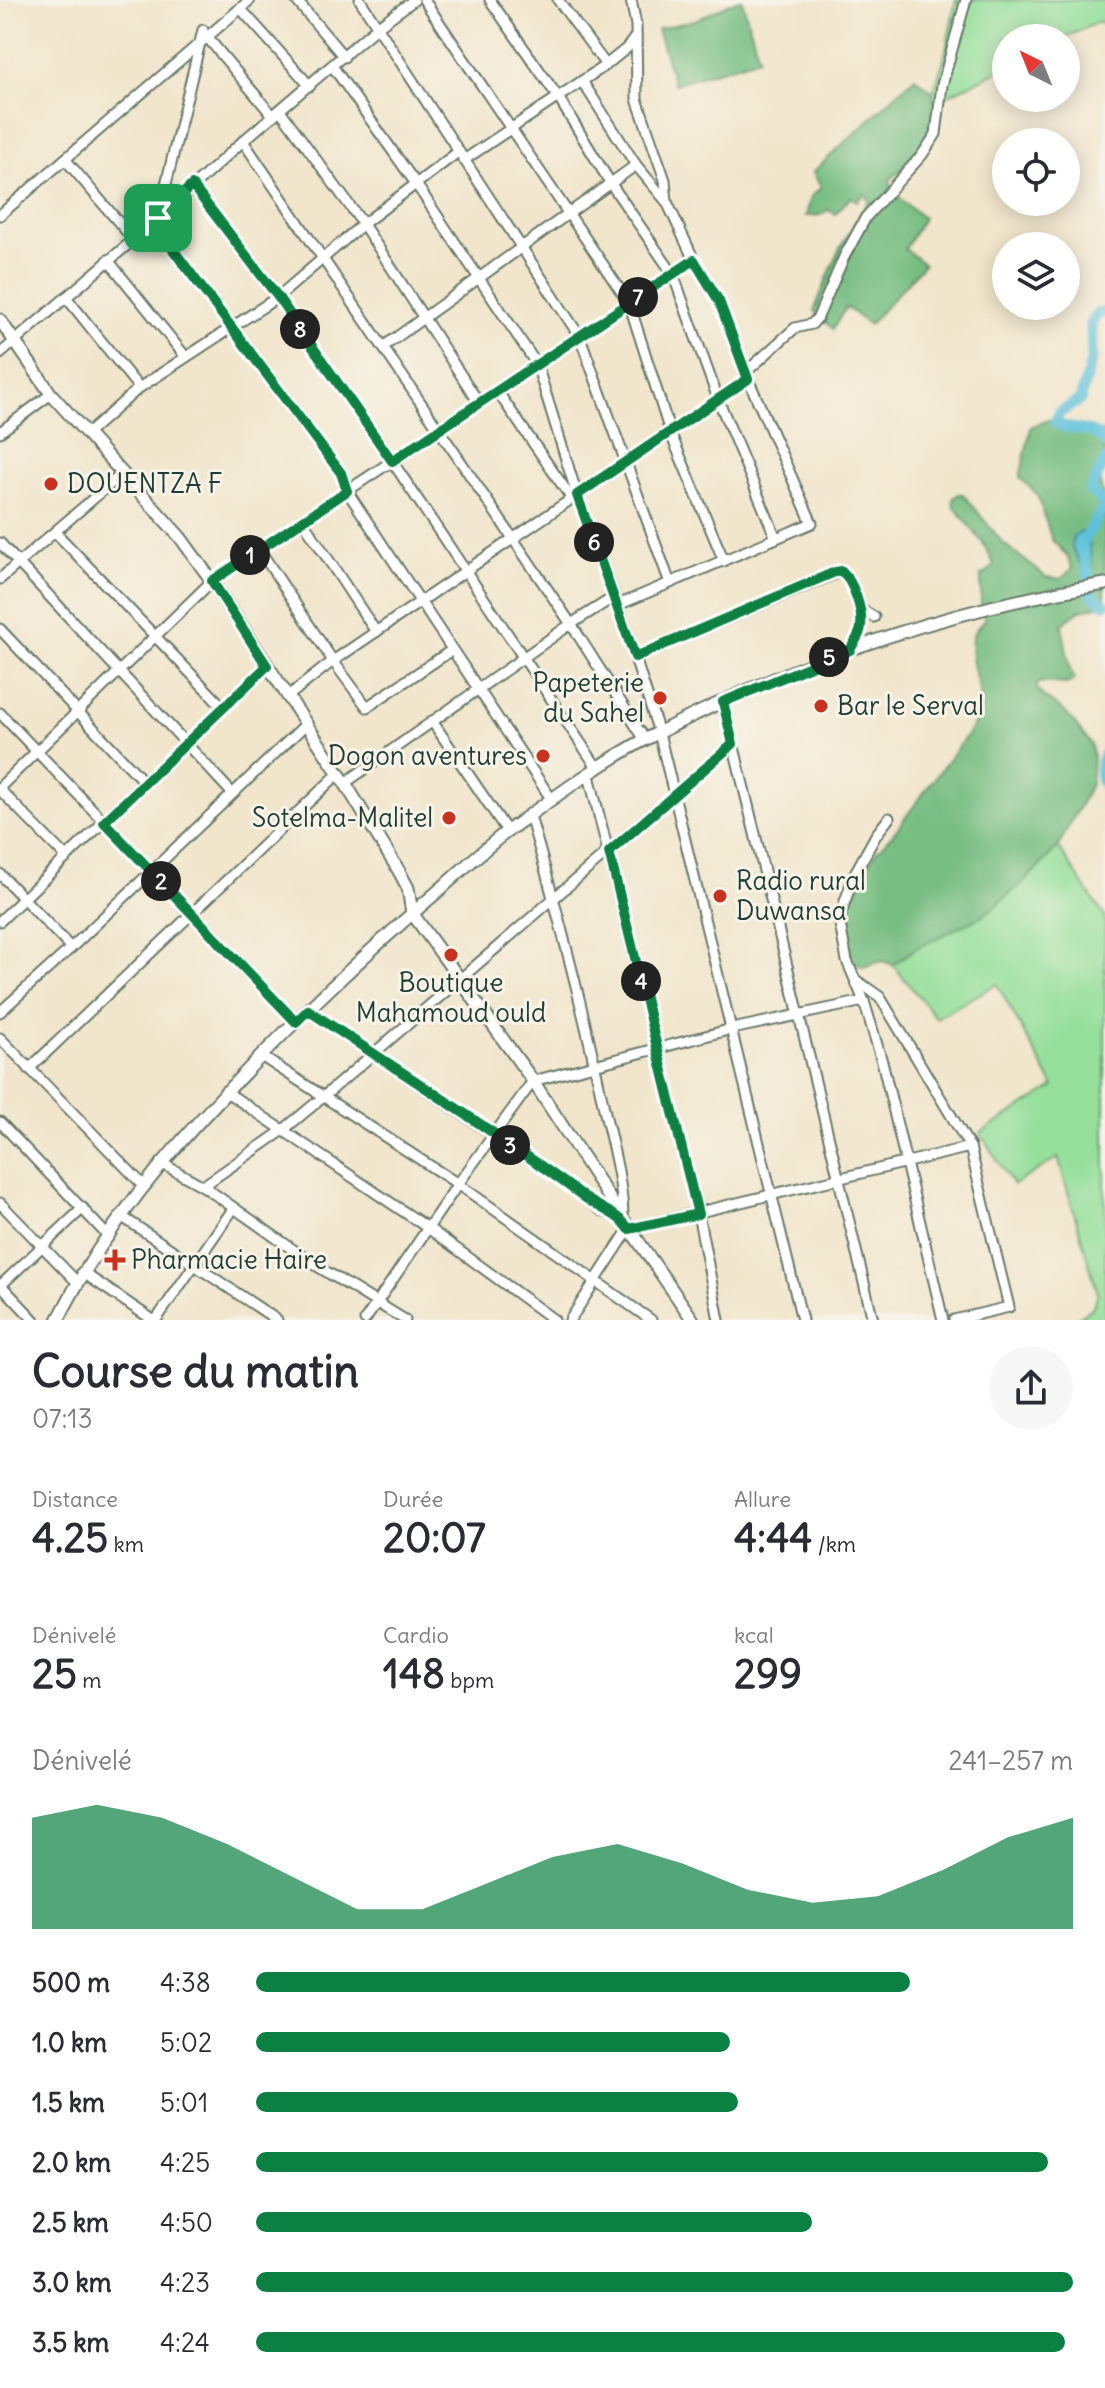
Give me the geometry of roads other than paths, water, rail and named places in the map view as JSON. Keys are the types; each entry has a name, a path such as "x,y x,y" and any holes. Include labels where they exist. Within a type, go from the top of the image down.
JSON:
{"main road":[{"path":"0,320 51,394 180,537 212,581 342,778 399,871 408,888 412,913 533,1081 693,1320"},
{"path":"58,1320 80,1277 143,1185 225,1091 412,913 507,831 645,740 723,702 850,650 921,626 1102,584"}],"street":[{"path":"0,215 203,37 250,0"},
{"path":"296,0 344,57"},
{"path":"360,0 580,337 670,583"},
{"path":"0,354 243,141 377,27 414,0"},
{"path":"424,0 629,303 670,432 724,561"},
{"path":"490,0 558,97 611,184 673,274 718,399 776,538"},
{"path":"558,0 606,65"},
{"path":"287,697 333,661 718,399 795,328 812,324 866,217 922,155 936,134 942,85 966,0"},
{"path":"630,2 636,36 637,99 665,180 667,202"},
{"path":"240,8 310,86"},
{"path":"87,434 139,388 278,297 363,224 416,184 513,128 606,65 636,36"},
{"path":"203,37 277,113 363,224 479,403"},
{"path":"155,220 203,37"},
{"path":"333,67 537,365 574,497 616,601 659,733 802,1320"},
{"path":"29,1069 192,914 342,778 432,721 571,624 616,601 670,583 812,523 747,375 719,301 694,260 667,202 636,165 582,81"},
{"path":"243,141 571,624 645,740"},
{"path":"65,159 133,239"},
{"path":"383,347 636,165"},
{"path":"192,185 278,297 392,461 593,772 609,852 698,1214 719,1320"},
{"path":"155,220 341,473 347,491 552,800"},
{"path":"108,260 185,356"},
{"path":"66,857 0,789 212,581 694,260"},
{"path":"66,297 139,388"},
{"path":"497,391 574,497"},
{"path":"0,432 51,394"},
{"path":"0,579 123,473"},
{"path":"303,521 376,632"},
{"path":"56,533 224,708"},
{"path":"0,543 232,793"},
{"path":"259,549 367,707 452,650"},
{"path":"635,657 842,571 860,609 861,631 850,650"},
{"path":"860,609 874,617"},
{"path":"0,629 145,783"},
{"path":"0,921 267,666"},
{"path":"723,702 873,1320"},
{"path":"0,713 296,1022"},
{"path":"432,721 507,831"},
{"path":"0,1012 306,724"},
{"path":"203,1186 282,1131 322,1098 733,744"},
{"path":"530,816 595,1065 623,1196 626,1224 595,1282 570,1320"},
{"path":"889,818 854,875 839,919 847,961 864,1001 883,1065 943,1320"},
{"path":"0,874 71,948"},
{"path":"856,980 880,997 970,1147 1009,1307 954,1320"},
{"path":"365,1320 533,1081 732,1029 864,1001"},
{"path":"308,1010 626,1224 698,1214 970,1147"},
{"path":"0,1038 143,1185"},
{"path":"261,1056 458,1184 651,1320"},
{"path":"225,1091 428,1228 554,1320"},
{"path":"0,1122 107,1235"},
{"path":"161,1163 203,1186 312,1263 405,1320"},
{"path":"0,1203 42,1246 80,1277 154,1320 233,1209"},
{"path":"34,1320 0,1285 83,1208"},
{"path":"121,1216 277,1320"}],"water":[{"path":"1081,532 1089,541 1092,567 1083,568 1072,548 1073,536"}],"waterway":[{"path":"1105,312 1098,313 1091,324 1092,358 1080,400 1059,413 1055,422 1095,433 1105,443"},
{"path":"1105,460 1090,491 1105,503"},
{"path":"1105,505 1082,544 1093,596 1105,604"},
{"path":"1105,753 1100,770 1105,786"}],"place":[{"name":"DOUENTZA F","path":"51,484"},
{"name":"Papeterie du Sahel","path":"660,698"},
{"name":"Bar le Serval","path":"821,706"},
{"name":"Dogon aventures","path":"543,756"},
{"name":"Sotelma-Malitel","path":"449,818"},
{"name":"Radio rural Duwansa","path":"720,896"},
{"name":"Boutique Mahamoud ould","path":"451,955"},
{"name":"Pharmacie Haire","path":"115,1260"}]}
